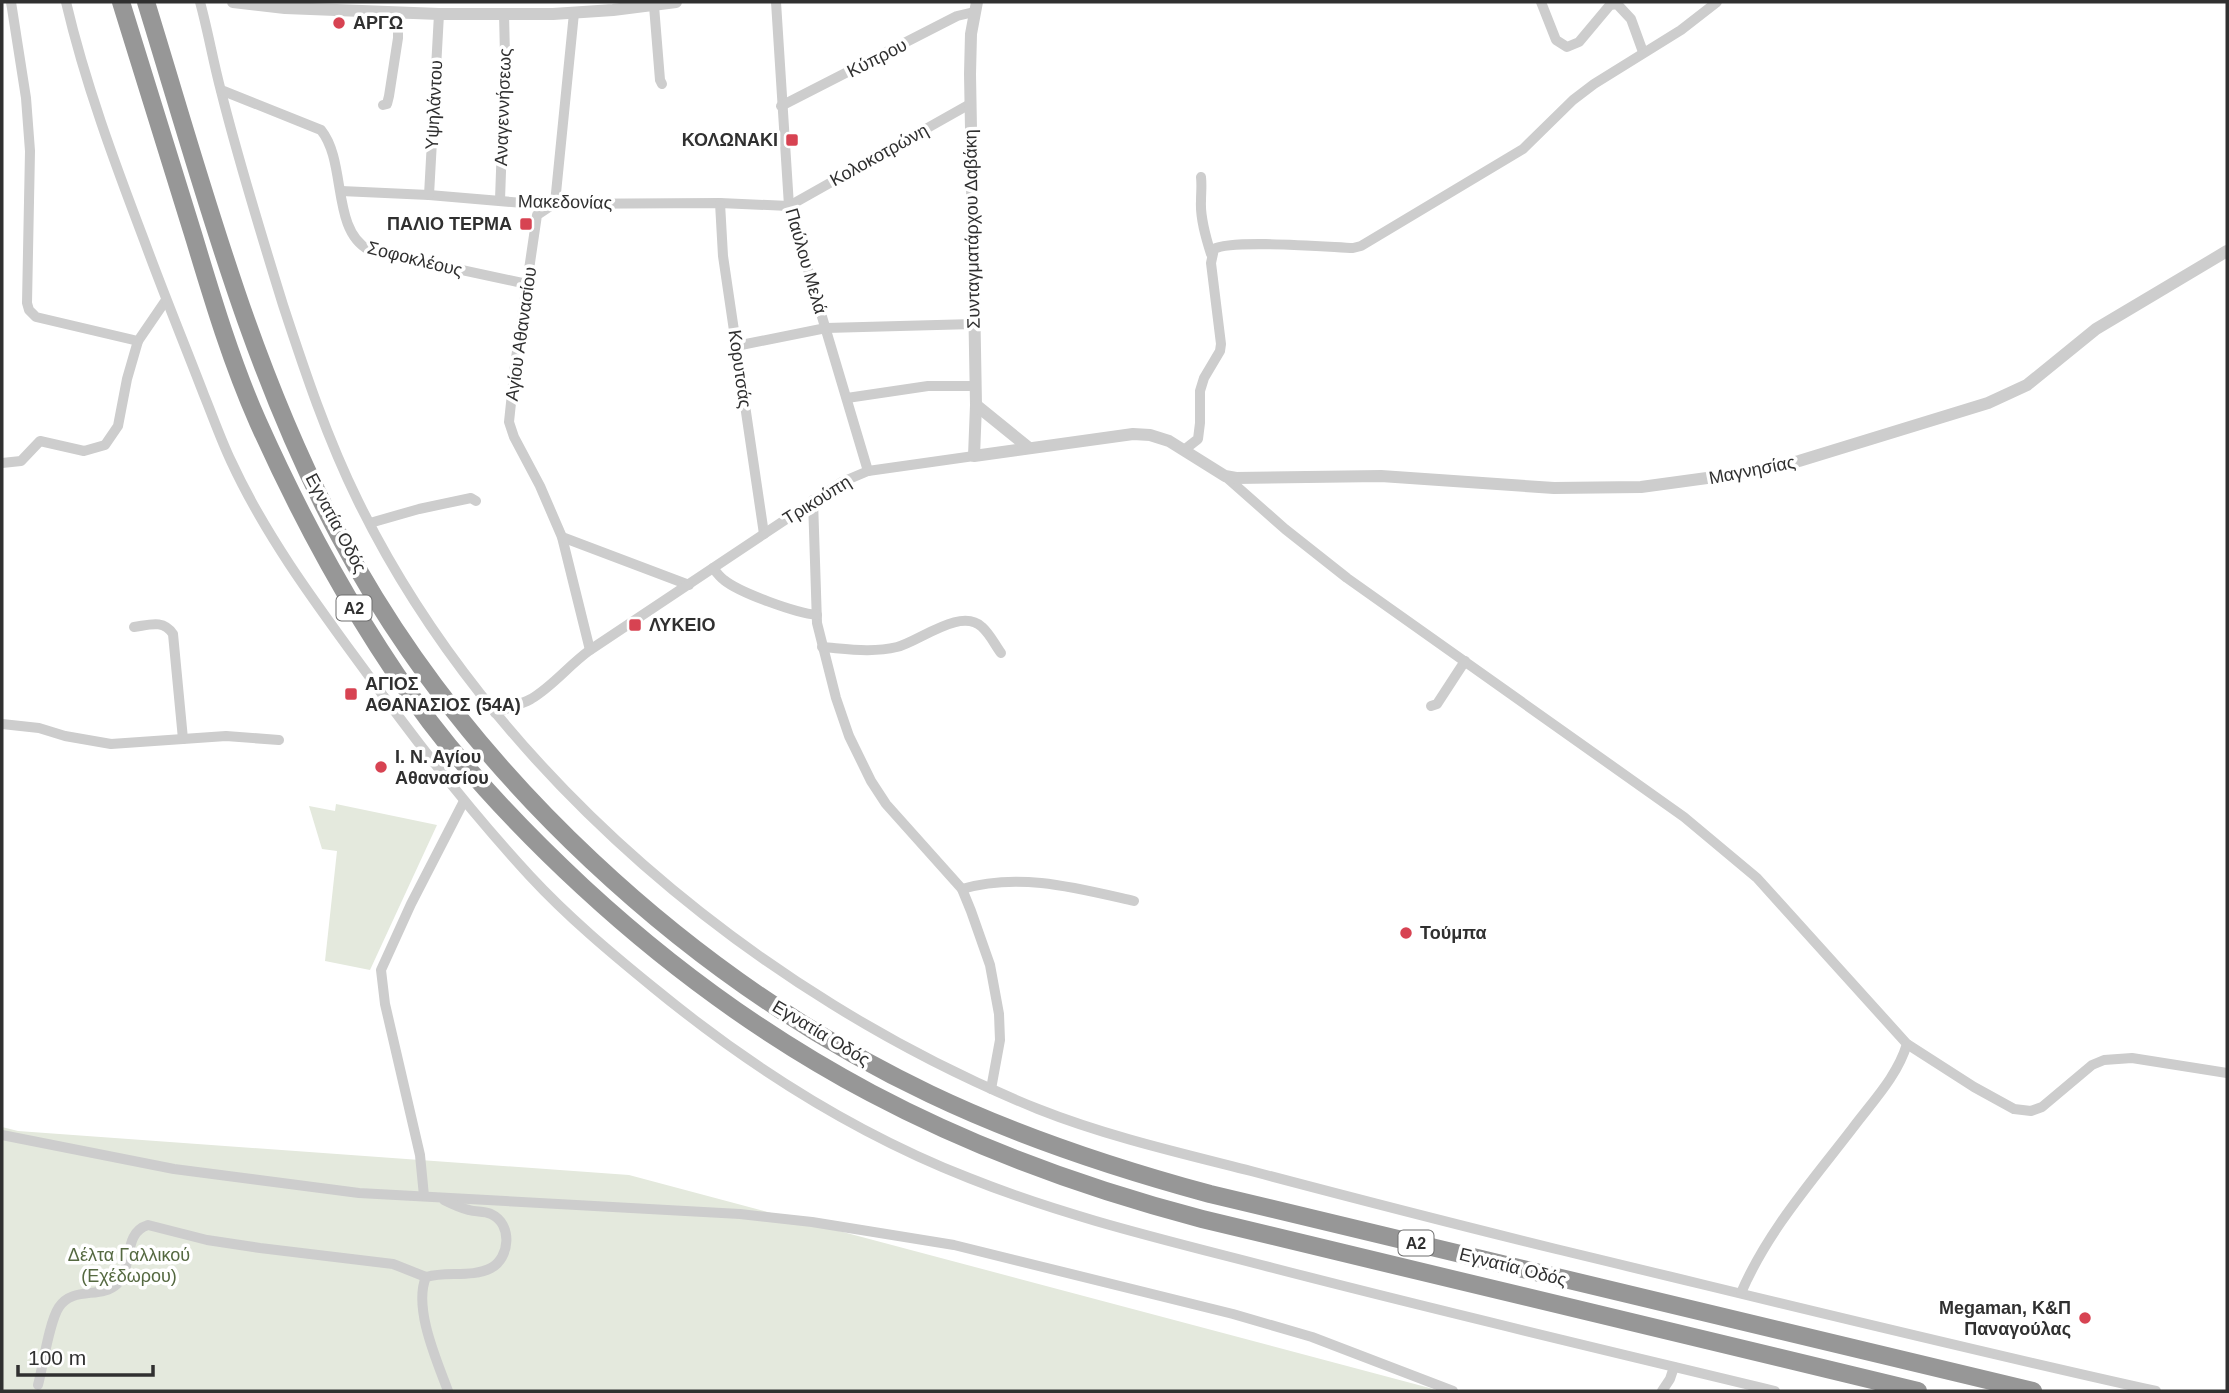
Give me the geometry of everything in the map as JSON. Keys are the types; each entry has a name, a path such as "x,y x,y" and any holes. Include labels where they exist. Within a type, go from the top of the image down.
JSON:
{"highway":[{"name":"Εγνατία Οδός","path":"146,2 248,330 279,408 340,538 406,644 453,711 510,779 637,901 715,963 821,1035 929,1094 1009,1129 1100,1162 1224,1197 2033,1391"},
{"name":"Εγνατία Οδός","path":"122,7 225,339 256,419 296,502 351,602 387,660 431,722 489,793 547,854 620,921 699,985 803,1056 888,1103 1007,1157 1102,1191 1202,1219 1918,1391"}],"street":[{"path":"11,2 26,98 30,151 29,310 36,317 138,341"},
{"path":"66,2 85,75 105,135 166,300 231,462 271,535 357,661 464,801 534,879 602,946 711,1035 788,1087 916,1155 991,1187 1093,1221 1376,1294 1775,1391"},
{"path":"200,2 258,227 305,373 323,421 370,523 406,587 442,642 512,736 568,795 670,889 756,953 815,992 928,1059 1044,1112 1102,1131 1427,1217 2156,1391"},
{"path":"233,2 285,8 439,14 504,13 553,8 574,13 676,2"},
{"name":"Παύλου Μελά","path":"776,2 789,206 868,471"},
{"path":"1541,2 1556,40 1567,47 1579,42 1609,5 1617,4 1631,19 1643,52"},
{"path":"1212,254 1217,247 1241,245 1361,246 1523,149 1573,100 1643,52 1681,30 1717,2"},
{"path":"654,6 662,84"},
{"name":"Κύπρου","path":"781,106 975,7"},
{"name":"Συνταγματάρχου Δαβάκη","path":"974,456 976,405 970,74 975,7"},
{"path":"383,105 387,104 389,96 398,38 398,13"},
{"name":"Αναγεννήσεως","path":"500,200 504,13"},
{"path":"537,215 555,203 574,13"},
{"name":"Υψηλάντου","path":"429,195 439,14"},
{"name":"Σοφοκλέους","path":"221,90 321,130 326,137 349,230 357,244 369,250 527,284"},
{"name":"Κολοκοτρώνη","path":"789,206 970,104"},
{"path":"1184,450 1198,439 1200,391 1204,378 1220,351 1212,254 1203,223 1201,177"},
{"name":"Μακεδονίας","path":"341,191 535,204 720,203 789,206"},
{"name":"Κορυτσάς","path":"720,203 723,256 764,534"},
{"name":"Αγίου Αθανασίου","path":"535,204 537,215 513,376 509,422 562,537 590,650"},
{"name":"Μαγνησίας","path":"1224,476 1381,476 1554,488 1596,488 1641,486 1751,472 1799,461 1962,411 2017,390 2039,377 2096,329 2227,251"},
{"path":"2,463 21,461 40,441 84,451 105,445 118,426 138,341 166,300"},
{"path":"736,346 826,328 974,324"},
{"path":"846,398 929,386 975,386"},
{"path":"976,405 1029,448"},
{"name":"Τρικούπη","path":"495,713 528,700 590,650 813,500 842,482 868,471 1133,434 1161,438 1224,476"},
{"path":"1224,476 1285,530 1347,578 1684,817 1732,857 1780,904 1907,1044 1974,1087 2021,1111 2031,1111 2042,1107 2074,1078 2104,1060 2132,1058 2227,1073"},
{"path":"370,523 432,506 471,498 476,501"},
{"path":"813,500 817,615 822,647 849,736 871,781 886,804 962,889 990,965 999,1014 1000,1040 991,1089"},
{"path":"562,537 689,585"},
{"path":"713,568 734,586 786,607 817,615"},
{"path":"822,647 884,650 912,642 946,624 965,621 982,626 1001,653"},
{"path":"134,627 160,623 167,626 173,634 183,739"},
{"path":"1431,706 1437,705 1465,661"},
{"path":"2,724 39,728 90,742 137,744 226,736 279,740"},
{"path":"424,1196 420,1155 385,1004 381,970 411,904 464,801"},
{"path":"962,889 1010,880 1057,885 1134,901"},
{"path":"1741,1293 1749,1273 1778,1224 1875,1099 1895,1071 1907,1044"},
{"path":"2,1135 174,1169 359,1193 740,1214 812,1222 954,1245 1113,1282 1312,1337 1453,1391"},
{"path":"38,1385 59,1307 73,1296 105,1290 117,1284 125,1272 135,1232 148,1225 207,1240 393,1264 426,1277 491,1268 504,1254 507,1242 505,1230 498,1219 490,1214 458,1207 437,1197"},
{"path":"426,1277 422,1285 424,1314 448,1391"},
{"path":"1662,1391 1674,1367"}],"green space":[{"path":"336,804 437,825 370,970 325,961 337,851 322,849 309,806 335,811"},
{"name":"Δέλτα Γαλλικού (Εχέδωρου)","path":"2,1127 18,1131 629,1175 1441,1391 2,1391"}],"place":[{"name":"ΑΡΓΩ","path":"339,23"},
{"name":"ΚΟΛΩΝΑΚΙ","path":"792,140"},
{"name":"ΠΑΛΙΟ ΤΕΡΜΑ","path":"526,224"},
{"name":"ΛΥΚΕΙΟ","path":"635,625"},
{"name":"ΑΓΙΟΣ ΑΘΑΝΑΣΙΟΣ (54Α)","path":"351,694"},
{"name":"Ι. Ν. Αγίου Αθανασίου","path":"381,767"},
{"name":"Τούμπα","path":"1406,933"},
{"name":"Megaman, Κ&Π Παναγούλας","path":"2085,1318"}]}
